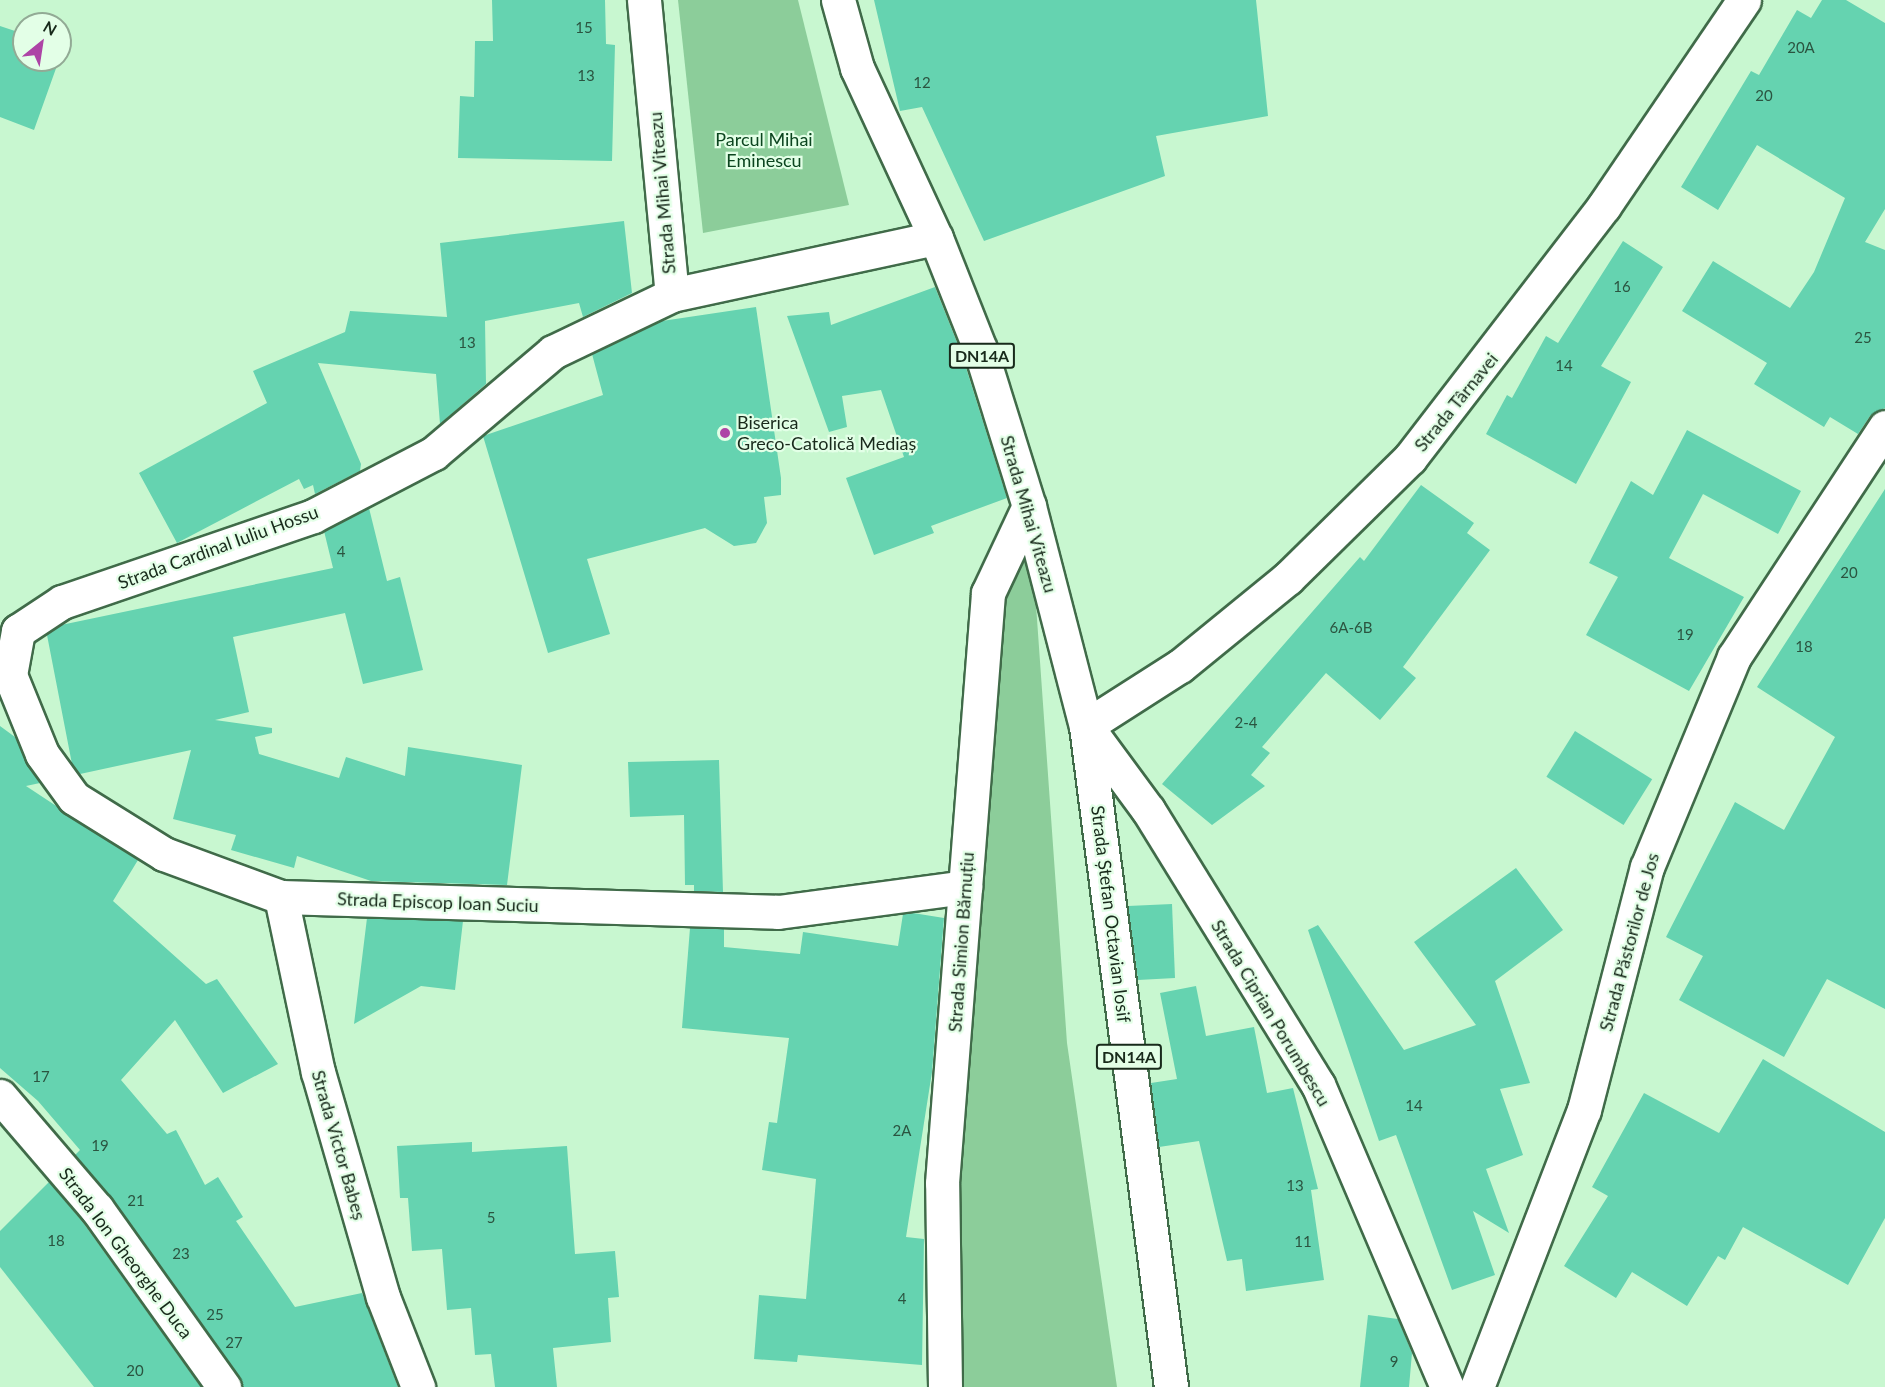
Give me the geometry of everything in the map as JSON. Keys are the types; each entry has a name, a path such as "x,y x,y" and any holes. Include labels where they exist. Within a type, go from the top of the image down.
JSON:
{"street":[{"name":"Strada Mihai Viteazu","path":"644,0 672,295 936,238"},
{"name":"Strada Mihai Viteazu","path":"838,0 857,68 936,238 980,349 1029,506 1086,726"},
{"name":"Strada Târnavei","path":"1086,726 1180,666 1279,585 1410,458 1604,206 1744,0"},
{"name":"Strada Cardinal Iuliu Hossu","path":"5,674 18,631 62,602 313,516 434,453 553,351 672,295"},
{"name":"Strada Păstorilor de Jos","path":"1477,1387 1584,1110 1647,867 1734,657 1885,427"},
{"name":"Strada Simion Bărnuțiu","path":"945,1387 942,1183 988,593 1029,506"},
{"name":"Strada Episcop Ioan Suciu","path":"5,674 42,754 74,798 164,854 281,897 778,912 965,887"},
{"name":"Strada Ștefan Octavian Iosif","path":"1086,726 1171,1387"},
{"name":"Strada Ciprian Porumbescu","path":"1086,726 1148,810 1318,1085 1447,1387"},
{"name":"Strada Victor Babeș","path":"281,897 318,1072 383,1297 418,1387"},
{"name":"Strada Ion Gheorghe Duca","path":"0,1096 97,1209 224,1387"}],"green space":[{"name":"Parcul Mihai Eminescu","path":"678,0 798,0 849,205 703,233"},
{"path":"1029,506 1067,1043 1117,1387 945,1387 988,593"}],"building":[{"path":"492,0 605,0 606,44 615,45 612,161 458,158 460,96 474,97 475,41 493,41"},
{"path":"874,0 1256,0 1268,116 1156,136 1165,176 984,241 922,107 900,111"},
{"path":"1822,0 1846,0 1885,23 1885,209 1865,242 1885,250 1885,408 1870,416 1858,434 1830,417 1824,427 1754,384 1767,363 1682,311 1713,261 1790,308 1814,272 1845,198 1757,145 1718,210 1681,187 1751,71 1759,75 1797,10 1811,18"},
{"path":"0,26 12,30 12,72 55,72 34,130 0,117"},
{"path":"624,221 632,293 583,317 579,303 485,321 486,384 440,424 436,374 318,363 361,464 360,471 315,494 313,485 304,489 299,479 177,543 139,473 267,403 253,371 345,332 350,311 447,317 440,243"},
{"path":"1623,241 1663,267 1601,366 1631,382 1576,484 1486,434 1507,395 1512,398 1546,336 1558,343"},
{"path":"935,287 962,355 1007,498 931,526 934,533 874,555 846,478 904,457 881,390 842,396 847,427 829,432 787,316 829,312 831,325"},
{"path":"756,307 781,478 781,495 764,497 767,523 756,543 734,546 705,528 587,559 610,634 548,653 483,436 603,395 592,354 662,321"},
{"path":"1687,430 1801,491 1778,534 1703,494 1669,558 1744,597 1689,691 1586,635 1618,577 1589,563 1631,481 1653,495"},
{"path":"1421,485 1474,523 1467,533 1490,550 1403,667 1416,678 1380,720 1326,673 1262,747 1270,753 1251,775 1265,786 1212,825 1162,784 1360,557 1364,561"},
{"path":"1885,489 1885,1009 1827,979 1784,1057 1679,1000 1703,956 1666,937 1735,802 1784,830 1835,737 1757,687"},
{"path":"369,508 387,581 400,577 423,670 363,684 345,613 233,637 249,712 215,720 272,728 272,733 255,737 259,754 339,778 346,757 405,776 408,747 522,765 507,885 371,881 297,856 294,868 231,850 236,835 173,819 191,750 80,774 72,764 47,635 61,625 333,568 324,531"},
{"path":"0,726 15,737 40,783 26,786 138,860 113,901 206,984 217,979 278,1064 223,1093 175,1020 121,1080 167,1134 176,1130 205,1185 218,1177 243,1217 236,1221 295,1307 362,1293 398,1387 242,1387 112,1198 75,1155 80,1150 38,1101 0,1068"},
{"path":"1575,731 1652,779 1624,825 1546,777"},
{"path":"719,760 723,892 694,891 694,885 685,885 684,815 630,817 628,762"},
{"path":"1516,868 1563,930 1495,981 1530,1083 1500,1089 1523,1155 1486,1169 1509,1233 1473,1211 1495,1275 1452,1290 1396,1135 1379,1141 1308,930 1318,925 1404,1050 1476,1025 1414,942"},
{"path":"1172,904 1175,978 1138,980 1128,906"},
{"path":"913,913 944,918 932,1072 906,1237 924,1239 922,1365 798,1355 797,1362 754,1359 759,1295 806,1299 816,1179 762,1170 769,1122 777,1123 789,1038 682,1028 690,928 724,929 724,947 800,954 803,932 898,946 903,914"},
{"path":"367,918 463,921 455,990 421,986 354,1024"},
{"path":"1196,986 1206,1036 1254,1027 1267,1093 1293,1088 1318,1189 1311,1190 1324,1280 1246,1291 1242,1259 1227,1261 1199,1141 1159,1147 1151,1083 1177,1079 1160,993"},
{"path":"1763,1059 1885,1132 1885,1218 1848,1285 1743,1227 1725,1260 1718,1256 1687,1306 1632,1272 1616,1298 1564,1266 1608,1196 1592,1187 1644,1093 1719,1133"},
{"path":"472,1142 472,1152 567,1146 575,1254 615,1251 619,1297 608,1298 611,1342 553,1348 557,1387 495,1387 491,1354 475,1355 471,1308 447,1310 442,1249 412,1251 408,1198 400,1198 397,1146"},
{"path":"49,1182 82,1221 201,1387 94,1387 0,1267 0,1231"},
{"path":"1368,1315 1398,1319 1412,1353 1409,1387 1360,1387"}],"place":[{"name":"Biserica Greco-Catolică Mediaș","path":"725,433"}]}
